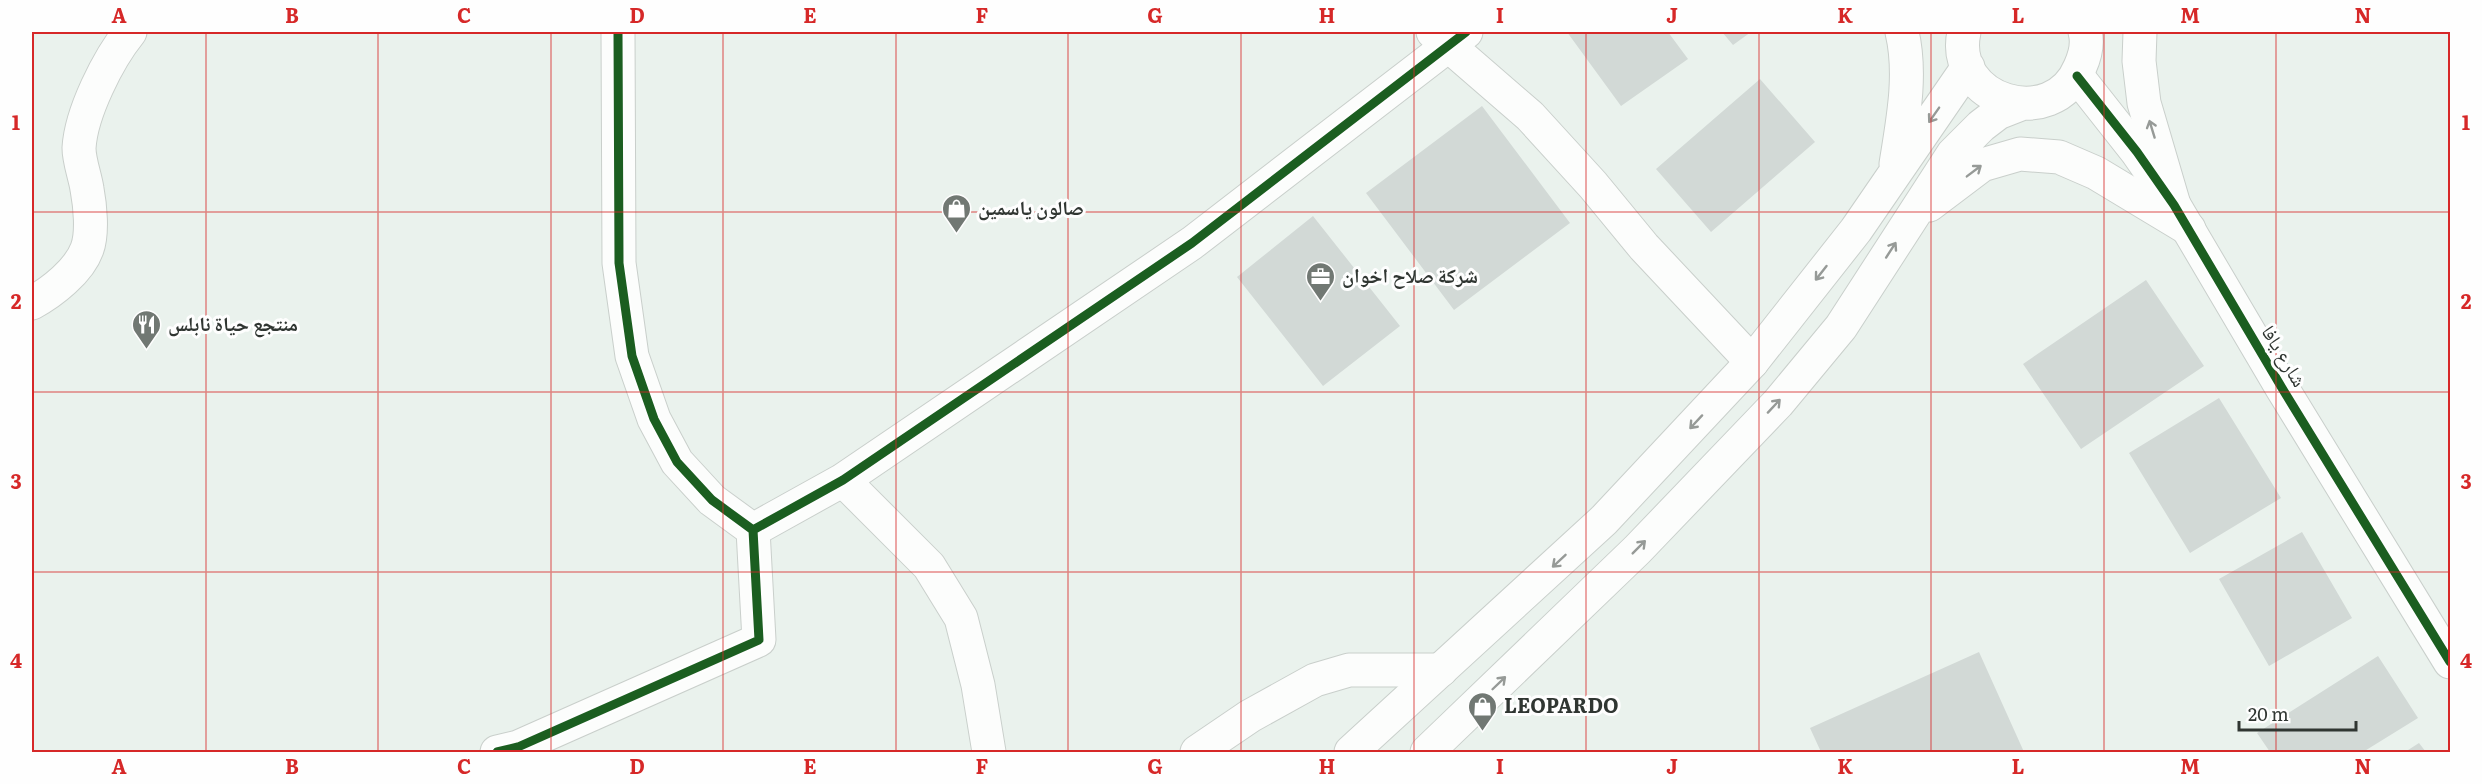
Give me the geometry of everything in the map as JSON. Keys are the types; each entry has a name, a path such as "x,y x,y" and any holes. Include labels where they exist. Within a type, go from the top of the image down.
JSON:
{"street":[{"path":"32,303 59,284 87,249 88,192 79,150 84,120 119,45 130,32"},
{"path":"618,32 619,263 632,356 654,419 677,462 712,500 753,530"},
{"path":"1894,174 1904,116 1906,79 1902,32"},
{"path":"2140,32 2139,61 2144,103 2182,217"},
{"path":"1960,46 1970,73 1983,88 2001,100 2021,104 2043,102 2062,92 2077,76 2085,57 2086,33"},
{"path":"753,530 843,480 1192,243 1305,157 1449,36 1530,116 1593,185 1644,247 1752,362"},
{"path":"1351,753 1604,520 1752,362 1856,230 1894,174 1960,46"},
{"name":"شارع يافا","path":"2077,76 2137,152 2182,217 2282,388 2451,662"},
{"path":"1427,753 1637,549 1778,403 1841,327 1953,154 1981,126 1998,114 2021,104"},
{"path":"1911,219 1982,165 2020,154 2059,157 2182,217"},
{"path":"843,480 930,566 961,618 978,685 989,753"},
{"path":"497,753 518,747 759,640 753,530"},
{"path":"1197,753 1250,716 1315,680 1349,670 1441,669"}],"building":[{"path":"1567,32 1668,32 1688,59 1621,106"},
{"path":"1722,32 1751,32 1733,45"},
{"path":"1760,79 1815,142 1711,232 1656,169"},
{"path":"1482,106 1570,223 1454,310 1366,193"},
{"path":"1313,216 1400,326 1323,386 1237,277"},
{"path":"2146,280 2204,366 2081,449 2023,364"},
{"path":"2219,398 2281,498 2190,553 2129,453"},
{"path":"2302,532 2352,618 2269,666 2219,579"},
{"path":"1979,652 2024,752 1821,752 1810,728"},
{"path":"2378,656 2418,718 2363,752 2270,752 2257,733"},
{"path":"2419,743 2426,752 2405,752"}],"cycle path":[{"path":"497,752 518,747 759,640 753,530 712,500 677,462 654,419 632,356 619,263 618,32"},
{"path":"753,530 843,480 1192,243 1466,32"},
{"path":"2077,76 2137,152 2174,205 2282,388 2450,662"}],"place":[{"name":"صالون ياسمين","path":"957,234"},
{"name":"شركة صلاح اخوان","path":"1321,302"},
{"name":"منتجع حياة نابلس","path":"147,350"},
{"name":"LEOPARDO","path":"1483,732"}]}
